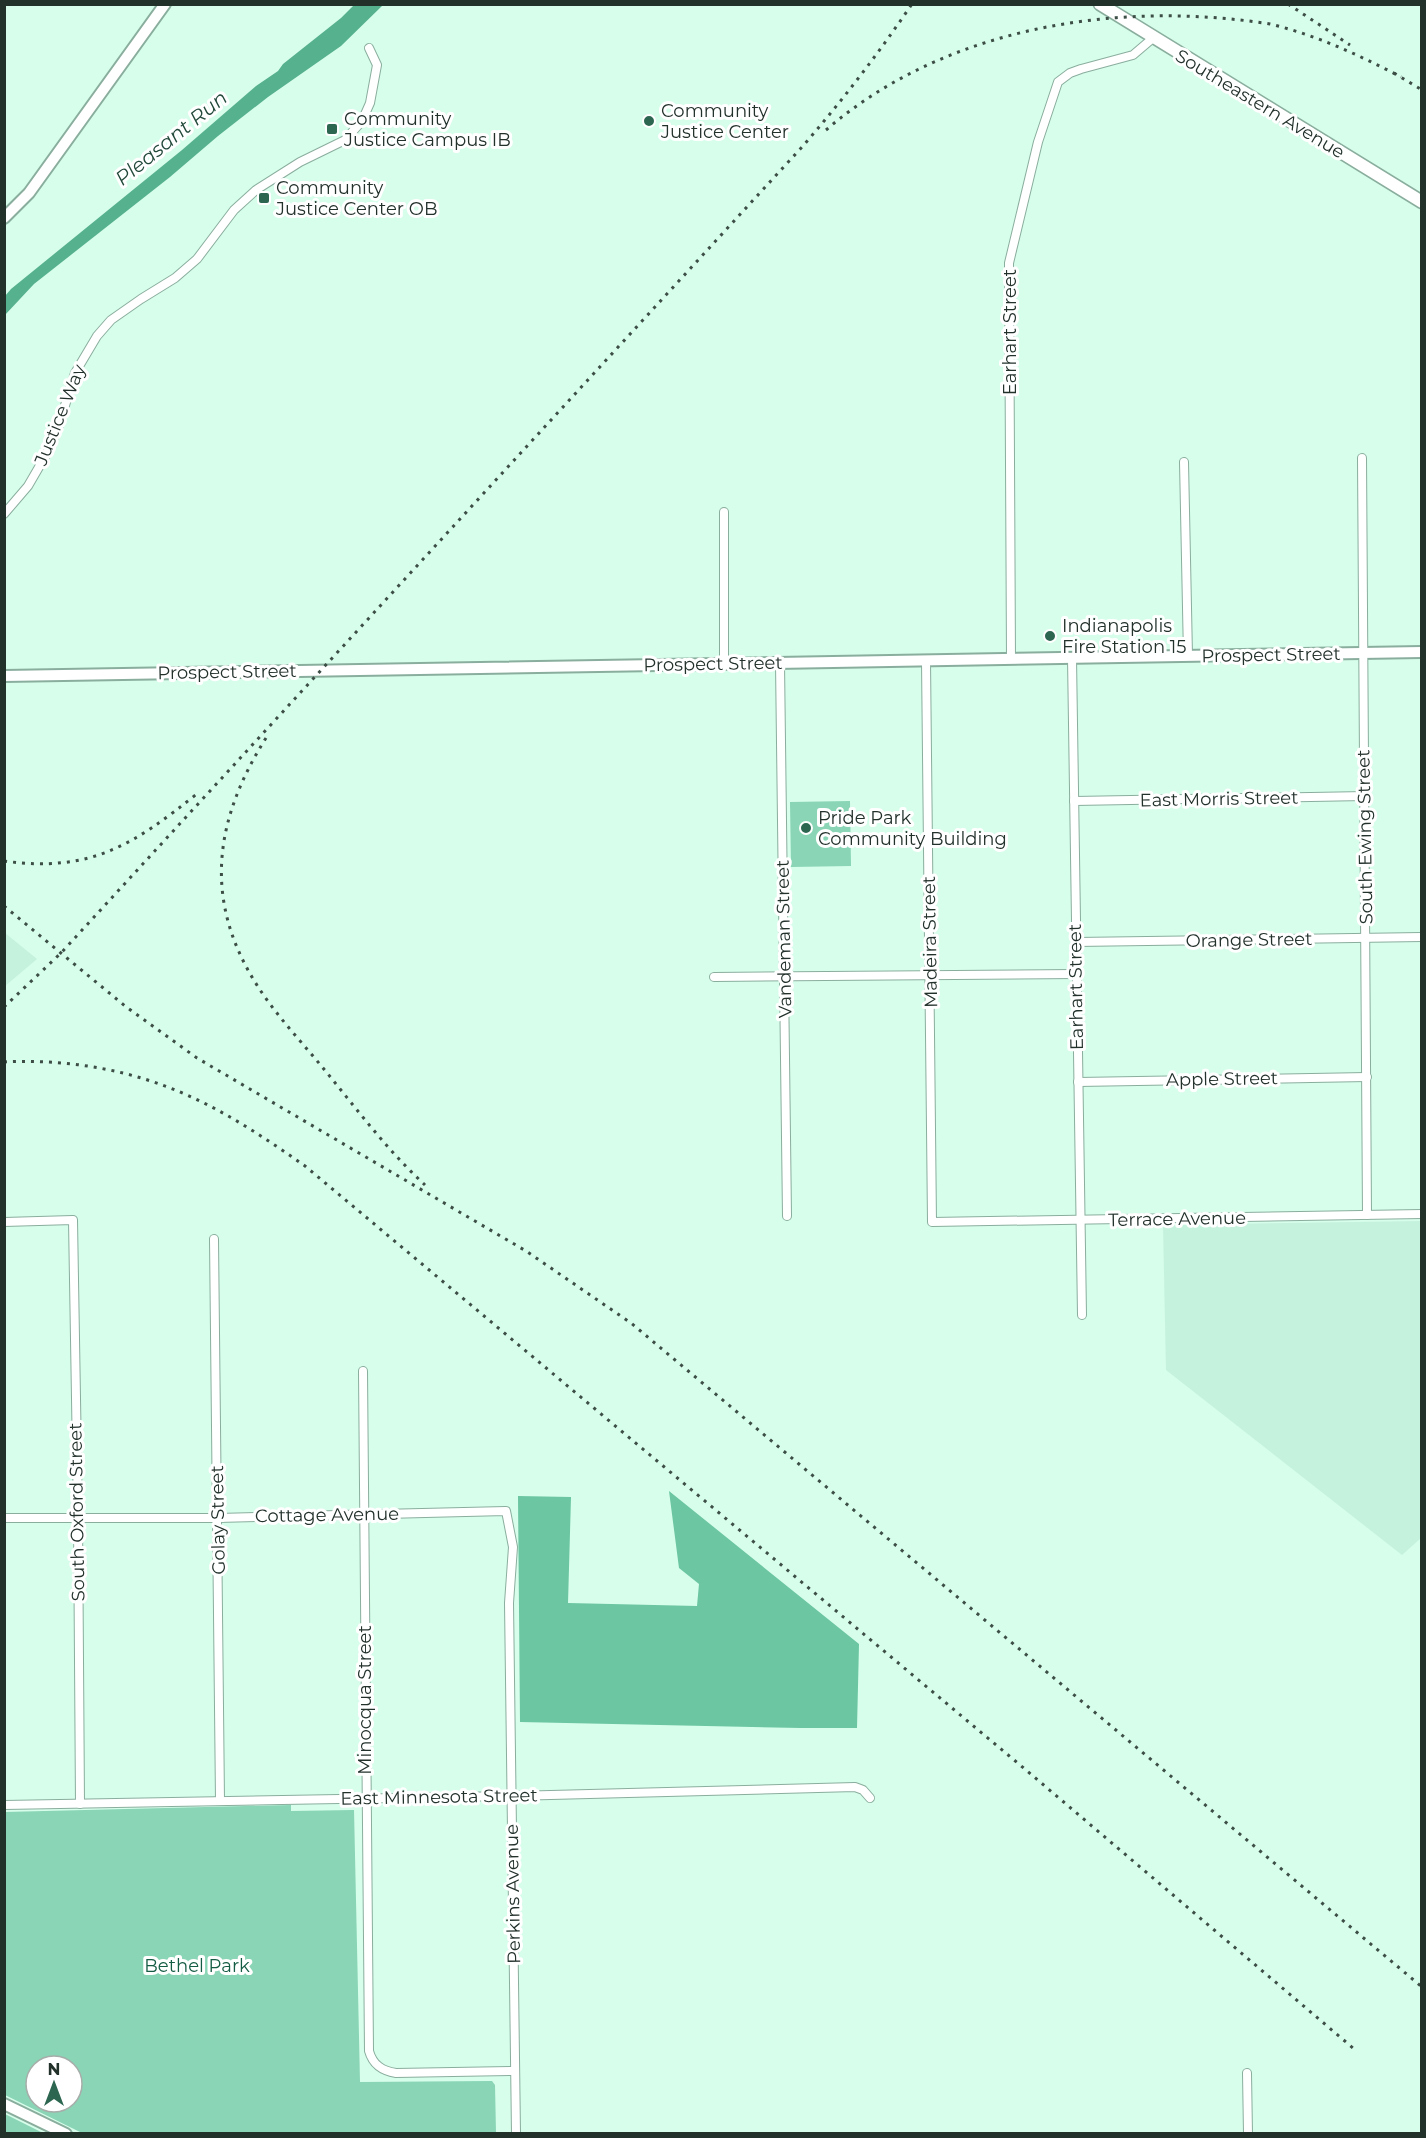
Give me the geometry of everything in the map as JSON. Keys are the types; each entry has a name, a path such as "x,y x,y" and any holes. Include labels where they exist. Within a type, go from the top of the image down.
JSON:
{"main road":[{"path":"4,218 29,193 165,4"},
{"name":"Southeastern Avenue","path":"1100,4 1422,202"},
{"name":"Prospect Street","path":"4,676 1422,652"},
{"path":"4,2104 66,2133"}],"street":[{"name":"Earhart Street","path":"1011,659 1009,263 1024,197 1038,142 1059,82 1070,73 1132,55 1153,38"},
{"name":"Justice Way","path":"4,514 28,486 46,455 58,428 75,373 85,354 104,328 141,299 175,278 197,259 234,210 256,190 300,162 345,140 362,121 370,103 377,65 369,48"},
{"name":"South Ewing Street","path":"1362,458 1367,1215"},
{"path":"1184,462 1188,656"},
{"path":"724,512 724,664"},
{"name":"Earhart Street","path":"1072,658 1082,1315"},
{"name":"Madeira Street","path":"926,661 932,1222"},
{"name":"Vandeman Street","path":"780,663 787,1216"},
{"name":"East Morris Street","path":"1074,801 1365,796"},
{"name":"Orange Street","path":"1076,942 1422,937"},
{"path":"714,977 1076,974"},
{"name":"Apple Street","path":"1078,1082 1367,1077"},
{"name":"Terrace Avenue","path":"932,1222 1422,1214"},
{"name":"South Oxford Street","path":"4,1222 73,1220 80,1804"},
{"name":"Golay Street","path":"214,1239 220,1801"},
{"name":"Minocqua Street","path":"363,1371 369,2046 372,2058 380,2068 396,2073 516,2071"},
{"name":"Cottage Avenue","path":"4,1518 218,1518 506,1511"},
{"name":"Perkins Avenue","path":"506,1511 513,1547 509,1603 516,2133"},
{"name":"East Minnesota Street","path":"4,1805 855,1787 863,1790 870,1798"},
{"path":"1246,2073 1248,2133"}],"shaded area":[{"name":"Pleasant Run","path":"355,4 383,5 341,46 268,97 34,284 5,315 5,296 11,289 182,150 256,86 278,71 283,64"},
{"path":"5,933 37,959 4,986"},
{"path":"1421,1221 1421,1538 1402,1555 1166,1370 1163,1225"},
{"path":"669,1491 859,1644 857,1728 520,1722 518,1496 571,1497 568,1603 697,1606 699,1584 679,1568"}],"green space":[{"path":"850,801 851,866 791,867 790,802"},
{"name":"Bethel Park","path":"291,1805 291,1811 354,1810 360,2082 492,2081 495,2085 496,2133 82,2133 44,2114 84,2114 84,2054 24,2054 24,2104 5,2095 5,1812"},
{"path":"5,2114 43,2133 5,2133"}],"railway":[{"path":"4,1007 61,953 802,147 859,77 912,4"},
{"path":"1288,4 1350,45"},
{"path":"826,130 873,95 924,67 978,45 1035,29 1094,20 1153,16 1212,17 1270,24 1337,46 1401,77"},
{"path":"1394,73 1422,90"},
{"path":"266,738 235,798 226,829 222,859 222,889 228,920 238,951 262,993 279,1015 385,1143 425,1185"},
{"path":"4,861 35,864 62,863 109,851 131,841 198,793"},
{"path":"4,906 125,1006 197,1058 526,1251 631,1323 1422,1987"},
{"path":"4,1062 64,1063 124,1073 162,1085 218,1110 254,1131 305,1166 1026,1770 1353,2048"}],"place":[{"name":"Community Justice Center","path":"649,121"},
{"name":"Community Justice Campus IB","path":"332,129"},
{"name":"Community Justice Center OB","path":"264,198"},
{"name":"Indianapolis Fire Station 15","path":"1050,636"},
{"name":"Pride Park Community Building","path":"806,828"}]}
